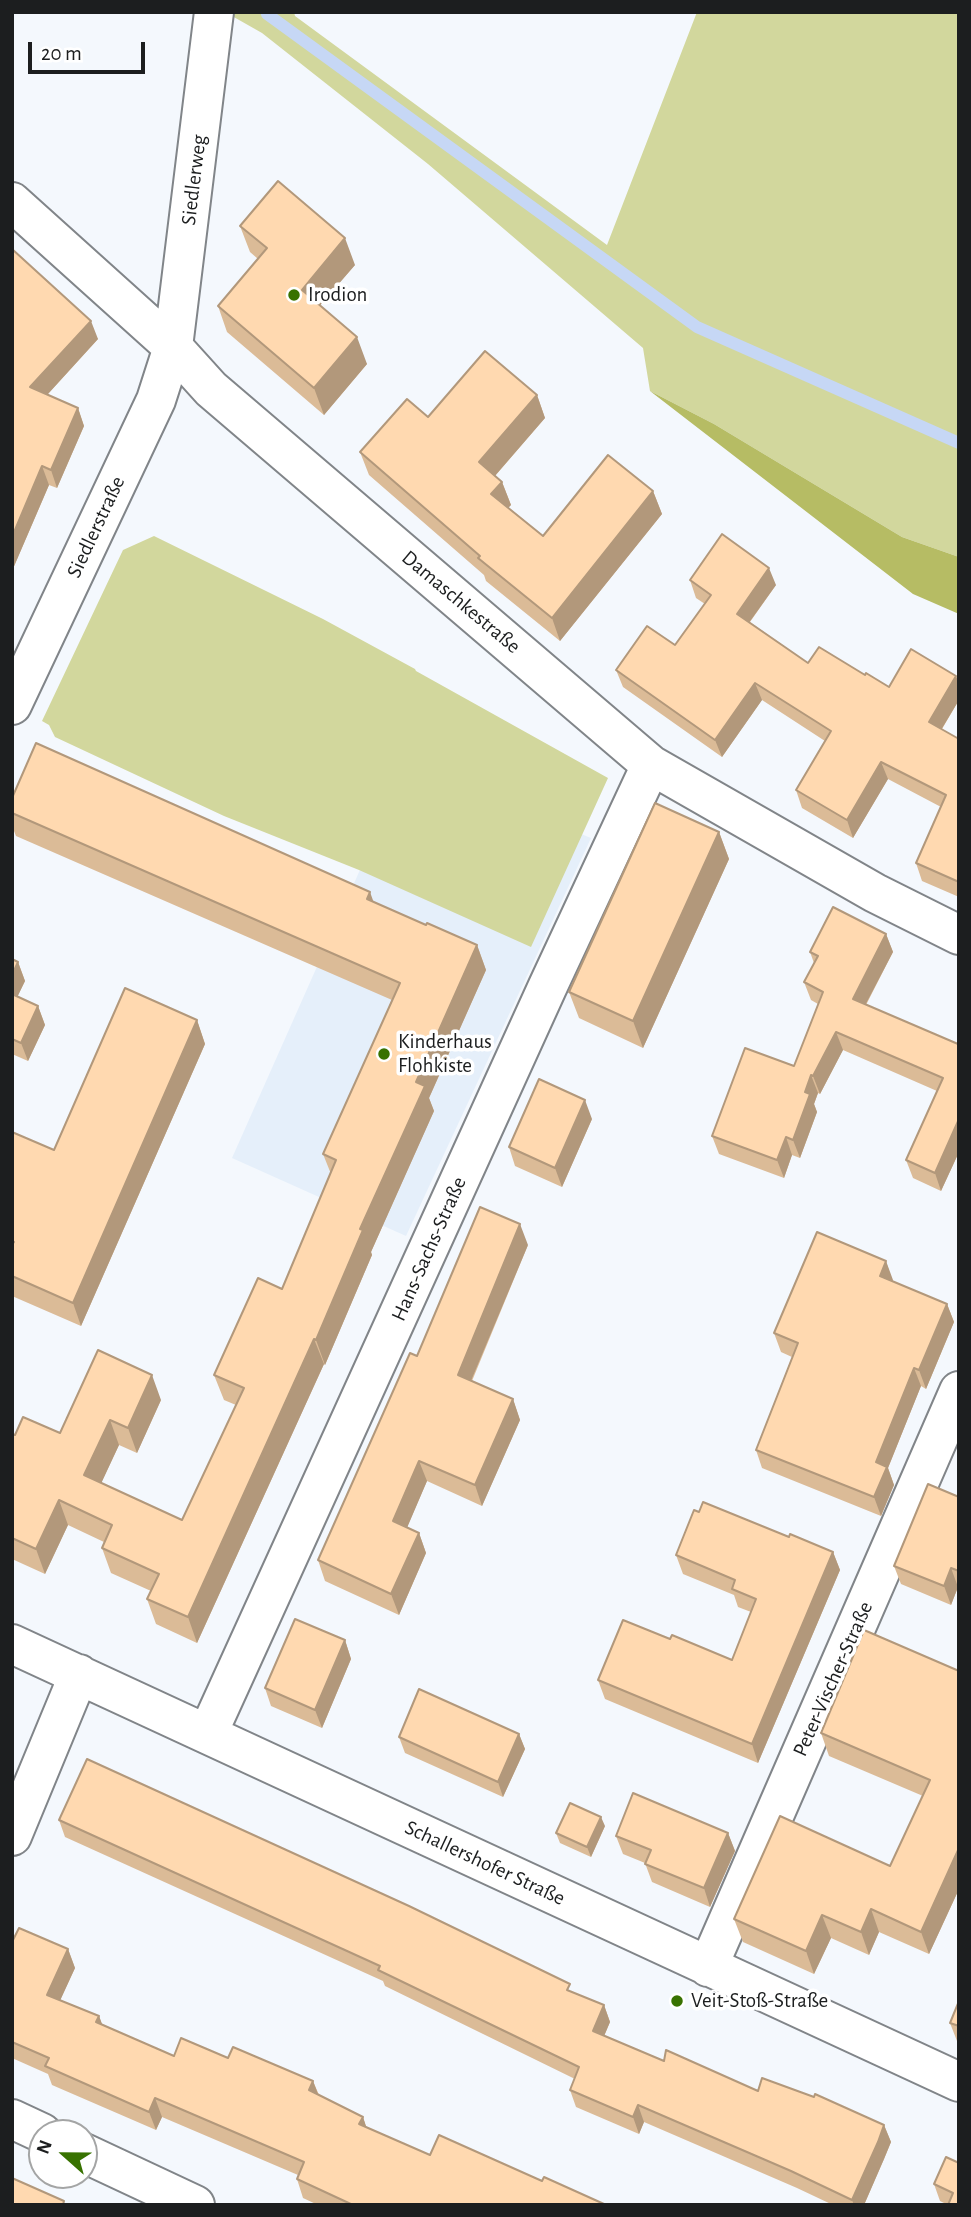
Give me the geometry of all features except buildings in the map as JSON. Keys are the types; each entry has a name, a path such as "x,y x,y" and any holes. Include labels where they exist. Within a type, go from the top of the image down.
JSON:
{"street":[{"name":"Siedlerweg","path":"173,347 214,12"},
{"name":"Damaschkestraße","path":"12,202 173,347 211,389 651,765 875,893 959,935"},
{"name":"Siedlerstraße","path":"12,705 156,400 173,347"},
{"name":"Hans-Sachs-Straße","path":"208,1733 651,765"},
{"name":"Peter-Vischer-Straße","path":"708,1967 959,1391"},
{"name":"Schallershofer Straße","path":"12,1644 959,2082"},
{"path":"12,1836 79,1674"},
{"path":"12,2119 28,2126"},
{"path":"98,2160 195,2205"}],"shaded area":[{"name":"Kinderhaus Flohkiste","path":"407,764 591,838 406,1236 232,1158"}],"green space":[{"path":"232,12 294,12 295,16 607,245 697,12 959,12 959,557 902,537 714,424 650,391 643,348 428,164 262,33 232,16"},
{"path":"650,391 714,424 902,537 959,557 959,614 913,594"},
{"path":"154,536 323,619 608,778 531,947 359,870 224,816 55,737 49,725 42,721 123,550"}],"waterway":[{"path":"267,14 697,327 959,443"}],"place":[{"name":"Irodion","path":"294,295"},
{"name":"Kinderhaus Flohkiste","path":"384,1054"},
{"name":"Veit-Stoß-Straße","path":"677,2001"}]}
